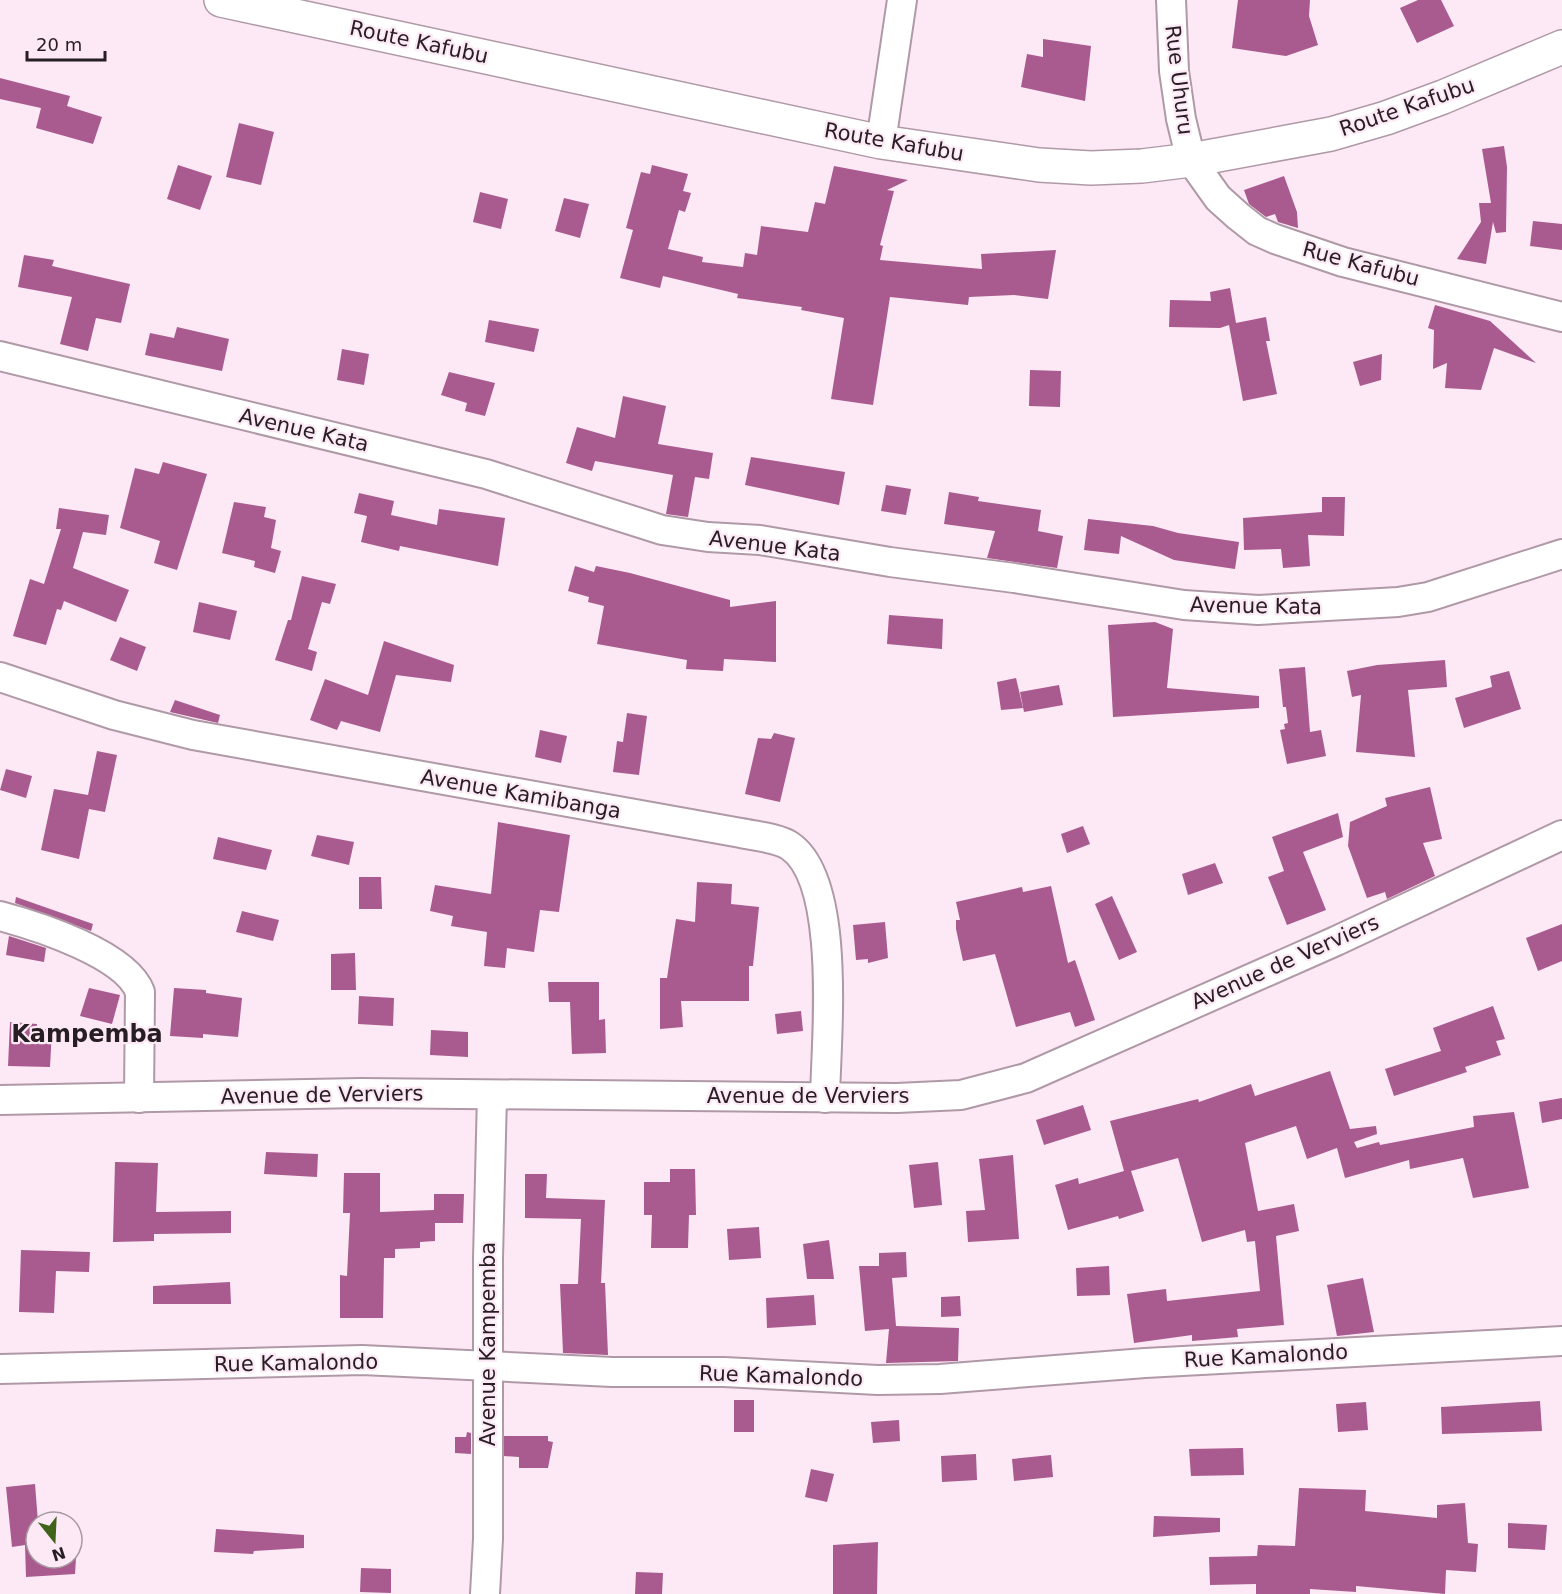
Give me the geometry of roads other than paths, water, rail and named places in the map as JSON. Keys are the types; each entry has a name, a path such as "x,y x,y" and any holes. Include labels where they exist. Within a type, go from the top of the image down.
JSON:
{"main road":[{"name":"Route Kafubu","path":"221,0 881,142 1039,165 1091,168 1142,166 1191,160 1331,134 1386,118 1562,47"}],"street":[{"path":"881,142 902,0"},
{"name":"Rue Uhuru","path":"1171,0 1174,71 1191,160"},
{"name":"Rue Kafubu","path":"1191,160 1218,198 1257,231 1275,239 1343,262 1562,317"},
{"name":"Avenue Kata","path":"0,356 486,474 662,530 708,537 760,540 890,562 1014,578 1184,605 1258,610 1398,602 1428,597 1562,554"},
{"name":"Avenue Kamibanga","path":"0,677 114,715 193,735 741,833 789,845 807,863 817,887 828,956 825,1098"},
{"name":"Avenue de Verviers","path":"0,1100 361,1093 825,1098 961,1095 1026,1078 1336,941 1562,835"},
{"path":"0,916 58,933 123,968 137,983 140,992 139,1098"},
{"name":"Avenue Kampemba","path":"485,1594 488,1539 492,1095"},
{"name":"Rue Kamalondo","path":"0,1369 362,1360 612,1372 724,1372 878,1380 929,1379 1145,1363 1562,1341"}],"district":[{"name":"Kampemba","path":"87,1034"}]}
